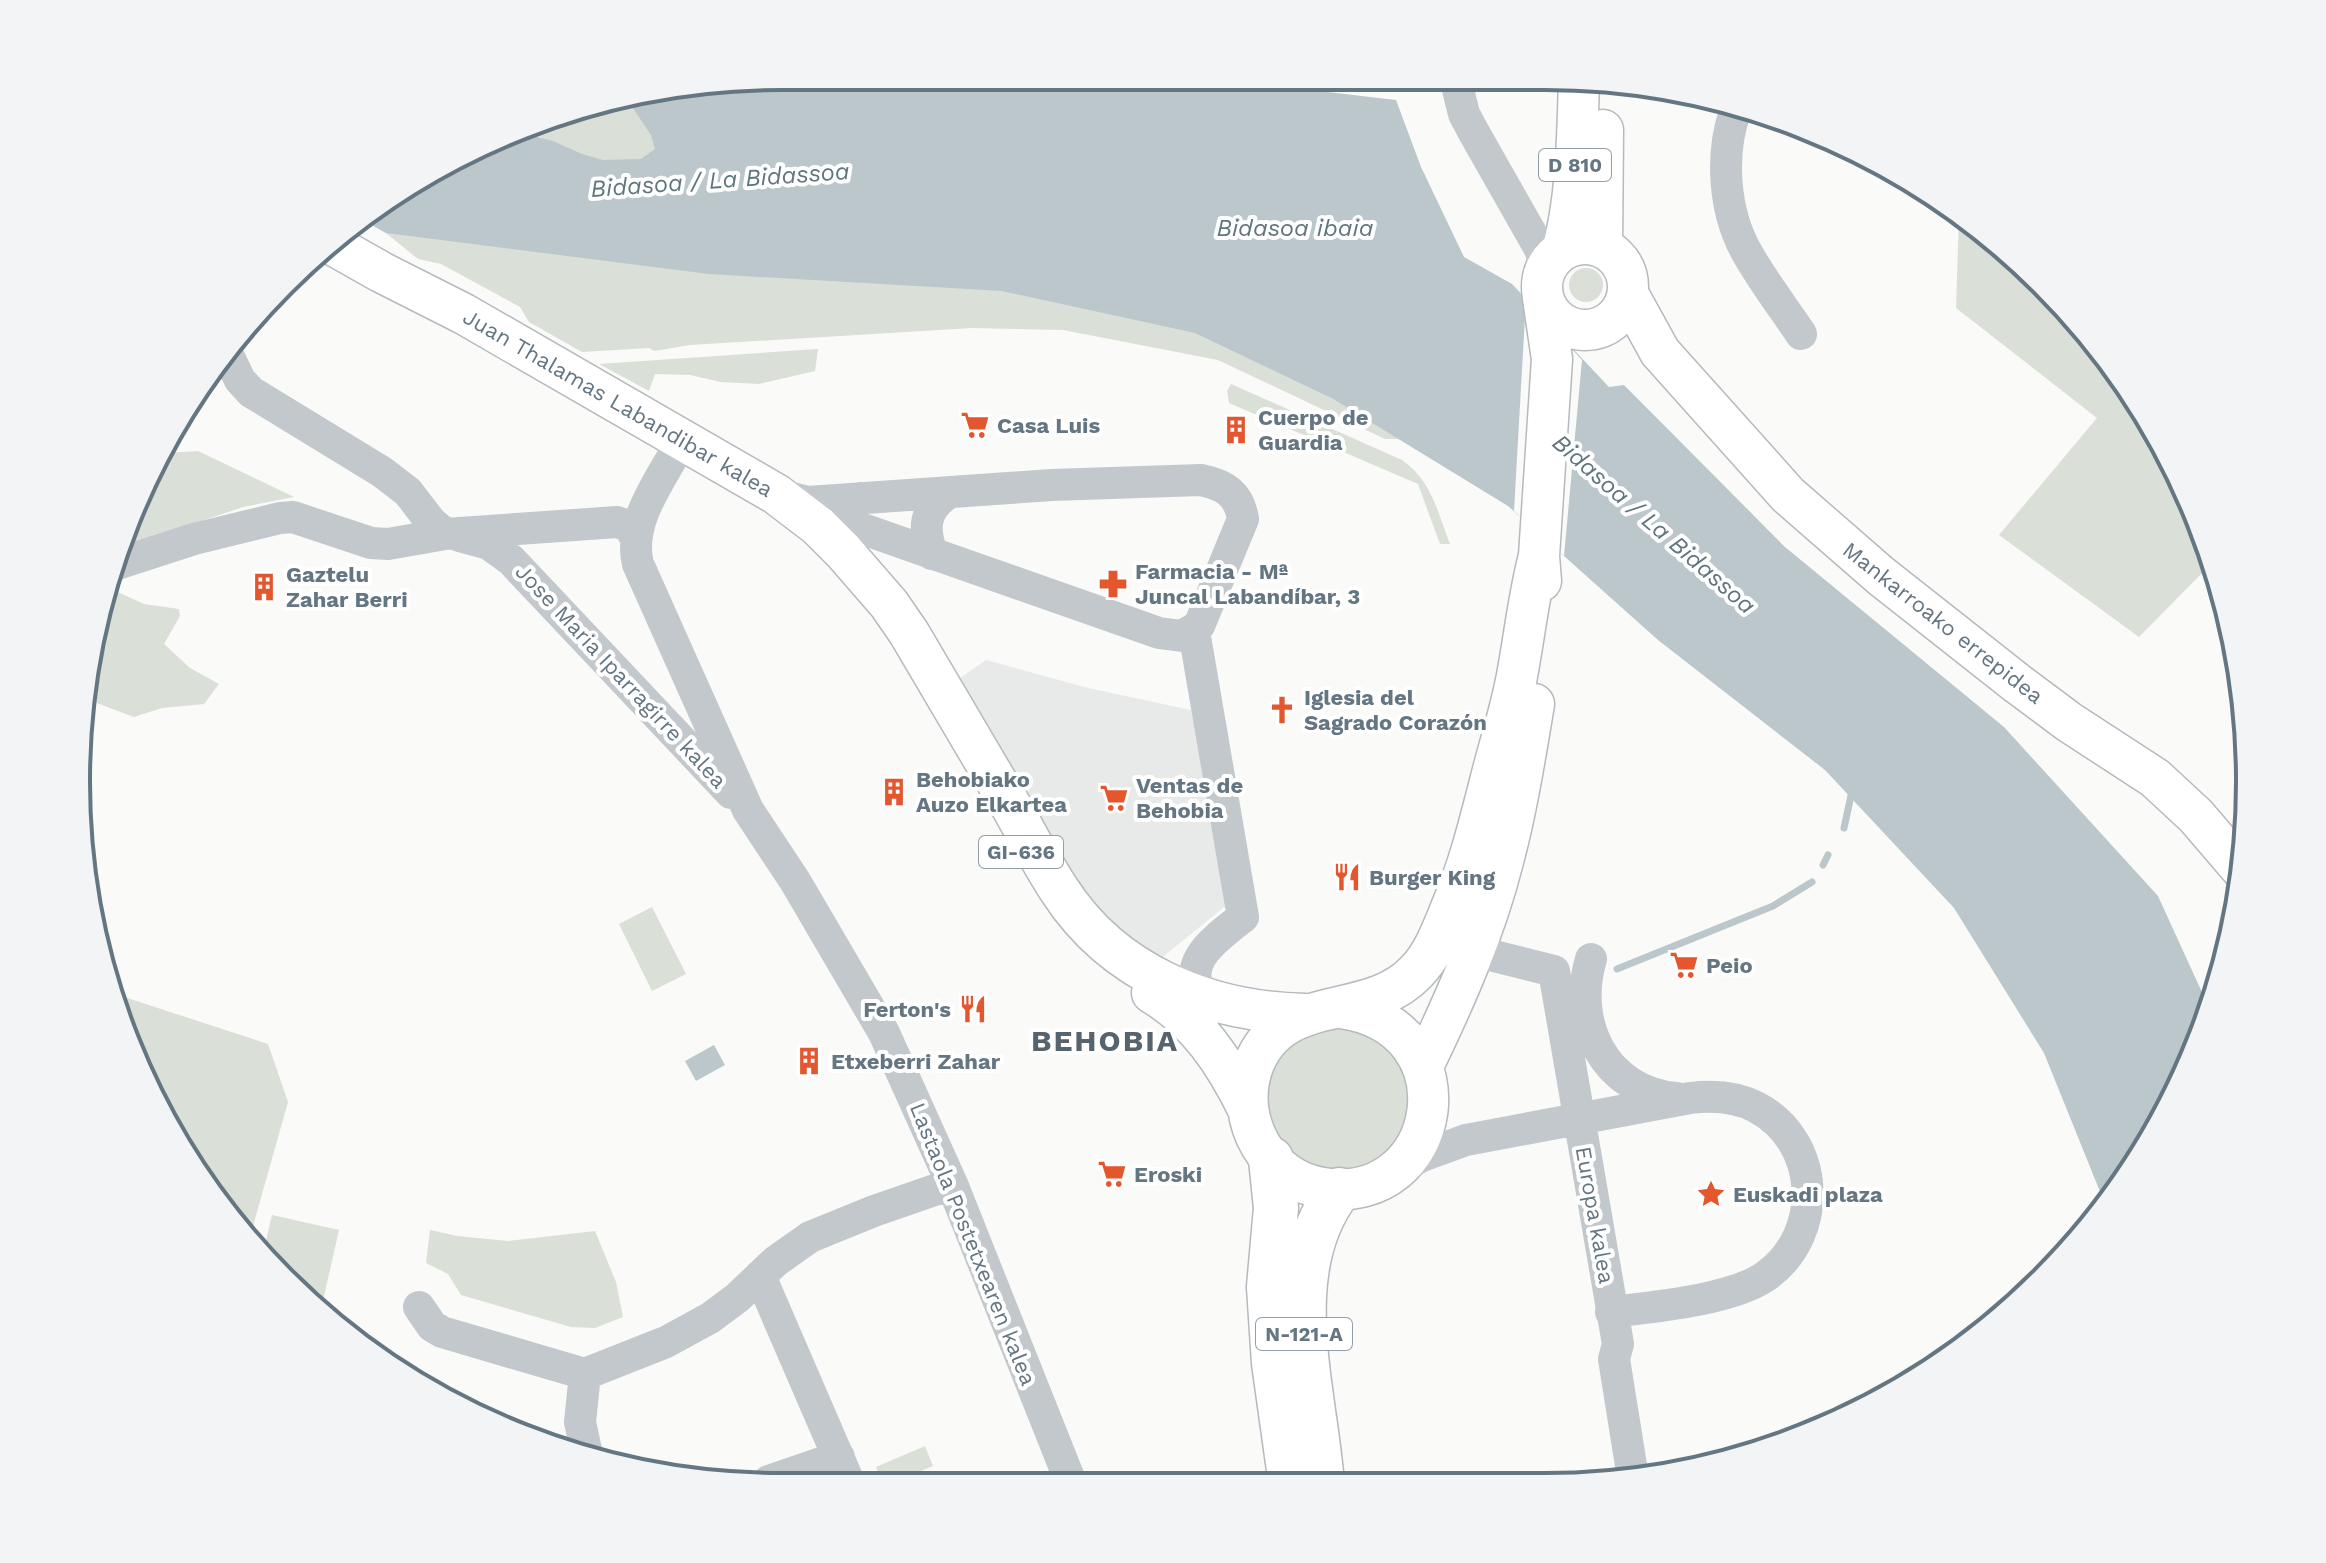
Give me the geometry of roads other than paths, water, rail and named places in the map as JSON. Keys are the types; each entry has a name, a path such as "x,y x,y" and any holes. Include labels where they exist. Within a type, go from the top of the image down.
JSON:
{"highway":[{"name":"N-121-A","path":"1271,1159 1276,1208 1269,1287 1274,1363 1289,1473"},
{"name":"N-121-A","path":"1321,1473 1304,1342 1307,1271 1317,1227 1339,1190"},
{"name":"N-121-A","path":"1307,1271 1336,1473"}],"main road":[{"name":"D 810","path":"1549,405 1576,158 1579,91"},
{"name":"D 810","path":"1563,265 1601,161 1604,93"},
{"name":"Juan Thalamas Labandibar kalea","path":"341,249 464,314 776,494 818,526 838,555"},
{"name":"Mankarroako errepidea","path":"1660,352 1631,335 1598,328 1578,330 1556,319 1563,265 1614,254 1623,265 1628,279 1628,294 1660,352 1761,467 1836,538 2018,684 2069,722 2155,778 2196,816 2232,858"},
{"name":"Juan Thalamas Labandibar kalea","path":"381,272 458,324 782,515 838,555"},
{"path":"1552,359 1569,338 1616,318 1628,294"},
{"name":"GI-636","path":"1248,1109 1249,1080 1260,1052 1279,1029 1323,1011 1378,998 1400,987 1418,971 1436,942 1468,869 1516,682 1539,553 1549,405"},
{"name":"GI-636","path":"838,555 897,640 1061,916 1106,962 1189,1020 1227,1069 1248,1109 1256,1136 1271,1159 1302,1182 1339,1190 1369,1184 1396,1169 1421,1137 1426,1082 1503,863 1523,773 1536,691 1543,613 1539,553"},
{"name":"GI-636","path":"838,555 889,604 1060,892 1106,943 1167,985 1208,1001 1248,1011 1323,1011 1375,1016 1391,1025 1415,1050 1426,1082"}],"street":[{"path":"1458,90 1473,131 1540,249 1563,265"},
{"path":"1734,117 1726,156 1729,204 1745,249 1801,334"},
{"path":"232,363 240,380 251,392 382,472 408,492 431,522 445,534"},
{"path":"635,536 641,517 676,451"},
{"path":"776,494 808,502 860,498 947,494 1082,484 1201,480 1218,483 1229,490 1240,502 1243,519 1199,626 1182,636 1159,633 857,526 850,514 860,498"},
{"path":"932,554 926,537 926,521 929,511 947,494"},
{"path":"126,561 194,539 293,517 371,543 388,544 445,534 617,522 628,526 635,536"},
{"name":"Jose Maria Iparragirre kalea","path":"445,534 489,544 511,560 748,810"},
{"name":"Lastaola Postetxearen kalea","path":"635,536 638,564 748,810 795,881 884,1033 952,1184 1067,1473"},
{"path":"1194,631 1243,917 1211,943 1198,959 1196,979 1208,1001"},
{"path":"1474,951 1554,971 1579,1118"},
{"name":"Europa kalea","path":"1554,971 1591,959 1586,975 1584,1008 1587,1024 1602,1054 1612,1067 1637,1086 1667,1097 1683,1099"},
{"path":"1426,1082 1454,1122 1483,1136"},
{"name":"Europa kalea","path":"1396,1169 1449,1145 1483,1136 1707,1096 1756,1107 1783,1129 1797,1150 1809,1191 1804,1225 1798,1241 1777,1268 1748,1286 1649,1308 1611,1312"},
{"name":"Europa kalea","path":"1579,1118 1618,1344 1614,1359 1631,1467"},
{"path":"419,1307 432,1326 442,1332 585,1374 666,1342 699,1324 737,1298 776,1261 810,1237 952,1184"},
{"path":"760,1276 844,1470 824,1473"},
{"name":"Europa kalea","path":"1618,1344 1628,1355 1647,1465"},
{"path":"585,1374 580,1422 585,1444"}],"water":[{"name":"Bidasoa ibaia","path":"1310,90 1396,100 1421,167 1464,257 1512,284 1609,387 1624,385 1785,547 2004,727 2158,896 2202,993 2165,1087 2119,1166 2100,1192 2044,1053 1954,908 1825,770 1658,640 1508,506 1333,399 1195,333 1002,291 709,274 386,233 372,225 476,161 534,136 603,160 641,159 655,149 651,135 632,107 736,91"},
{"path":"714,1045 725,1065 696,1081 685,1061"}],"waterway":[{"path":"1844,828 1852,791"},
{"path":"1823,865 1828,855"},
{"path":"1617,969 1773,906 1812,882"}],"place":[{"name":"Casa Luis","path":"975,425"},
{"name":"Cuerpo de Guardia","path":"1236,430"},
{"name":"Farmacia - Mª Juncal Labandíbar, 3","path":"1113,584"},
{"name":"Gaztelu Zahar Berri","path":"264,587"},
{"name":"Iglesia del Sagrado Corazón","path":"1282,710"},
{"name":"Behobiako Auzo Elkartea","path":"894,792"},
{"name":"Ventas de Behobia","path":"1114,798"},
{"name":"Burger King","path":"1347,877"},
{"name":"Peio","path":"1684,965"},
{"name":"Ferton's","path":"973,1009"},
{"name":"Etxeberri Zahar","path":"809,1061"},
{"name":"Eroski","path":"1112,1174"},
{"name":"Euskadi plaza","path":"1711,1194"}],"district":[{"name":"BEHOBIA","path":"1105,1040"}],"water label":[{"name":"Bidasoa / La Bidassoa","path":"720,180"},
{"name":"Bidasoa / La Bidassoa","path":"1654,524"}]}
